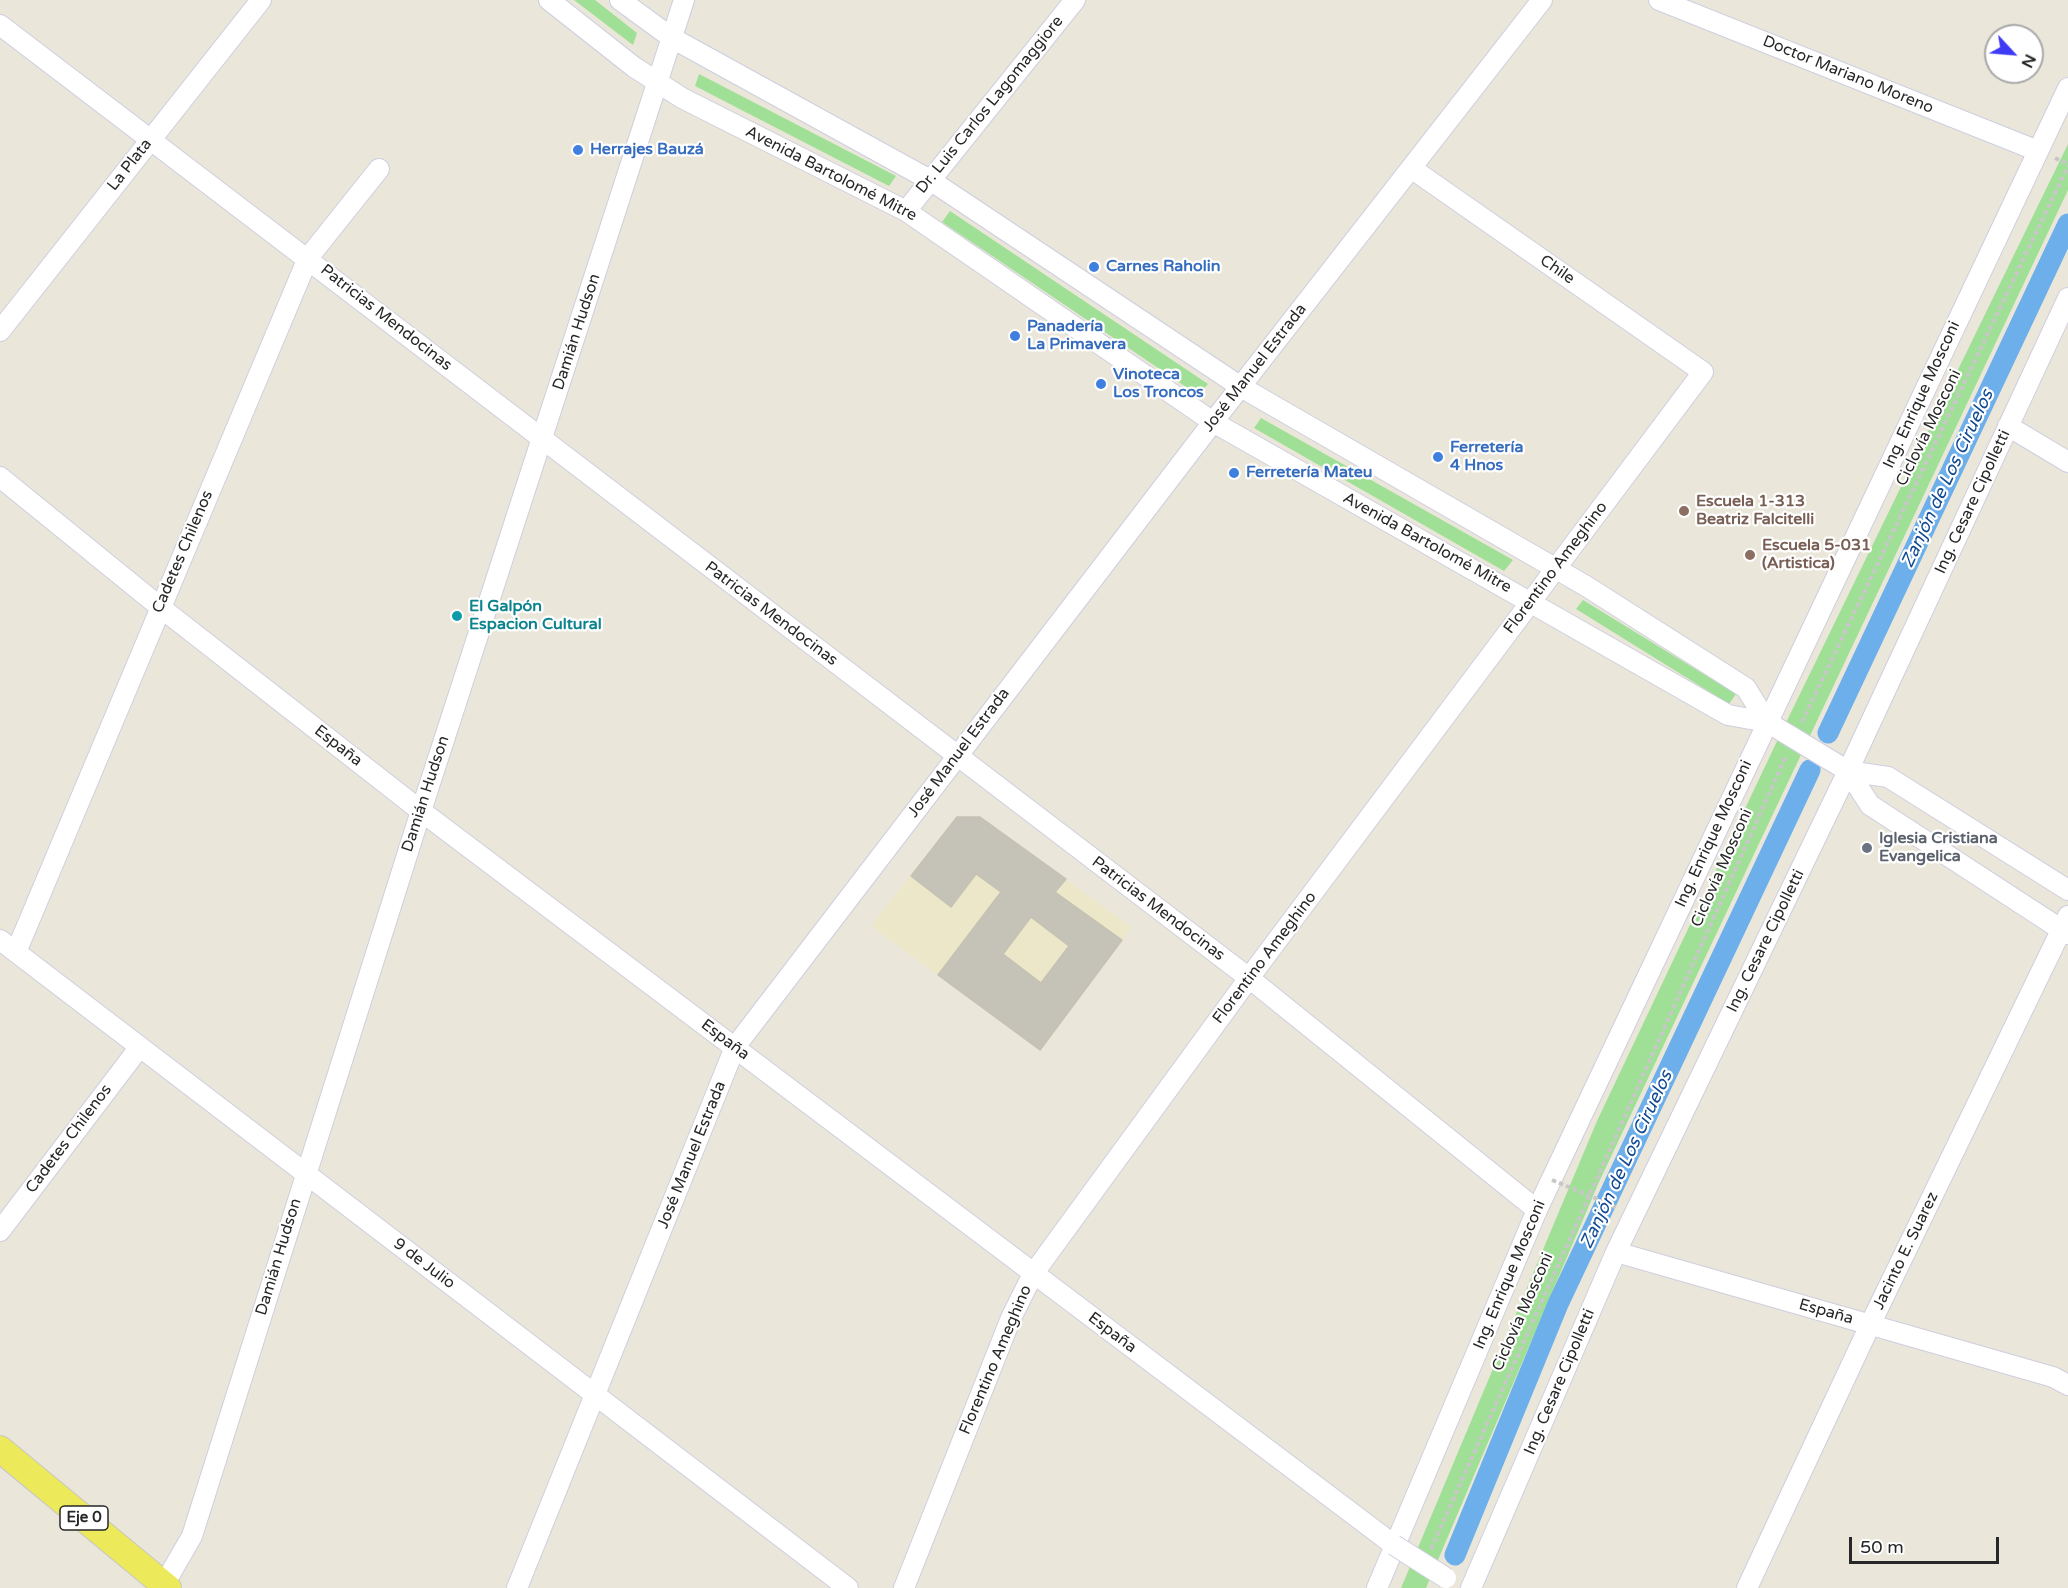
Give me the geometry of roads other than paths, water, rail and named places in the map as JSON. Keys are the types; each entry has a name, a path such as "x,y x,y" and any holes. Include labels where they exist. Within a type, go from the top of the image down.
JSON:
{"main road":[{"name":"Eje 0","path":"0,1449 164,1587"}],"street":[{"name":"La Plata","path":"0,331 261,0"},
{"name":"Avenida Bartolomé Mitre","path":"549,0 657,83 682,98 906,211 1213,422 1728,715 1767,722 1848,771 1888,777 2068,890"},
{"path":"620,0 672,39 930,180 1241,387 1556,568 1746,688 1767,722"},
{"name":"Damián Hudson","path":"164,1587 192,1536 421,811 684,0"},
{"name":"Dr. Luis Carlos Lagomaggiore","path":"906,211 1075,0"},
{"name":"José Manuel Estrada","path":"517,1588 735,1047 1213,422 1542,0"},
{"name":"Doctor Mariano Moreno","path":"1659,0 2038,151"},
{"name":"Patricias Mendocinas","path":"0,25 1249,978 1538,1210"},
{"name":"Ing. Enrique Mosconi","path":"1377,1588 1538,1210 2068,88"},
{"name":"Chile","path":"1411,168 1703,372"},
{"name":"Cadetes Chilenos","path":"16,952 308,258 379,169"},
{"name":"Ing. Cesare Cipolletti","path":"1471,1588 1617,1251 1848,771 2068,298"},
{"name":"Florentino Ameghino","path":"904,1588 1011,1318 1033,1274 1249,978 1703,372"},
{"path":"2008,426 2068,462"},
{"name":"España","path":"0,477 160,607 421,811 1394,1545 1461,1588"},
{"name":"Avenida Bartolomé Mitre","path":"1848,771 1870,806 2066,926"},
{"name":"Jacinto E. Suarez","path":"1747,1588 1870,1324 2066,926"},
{"name":"9 de Julio","path":"0,939 139,1048 848,1588"},
{"name":"Cadetes Chilenos","path":"0,1231 139,1048"},
{"name":"España","path":"1617,1251 2053,1377 2068,1385"}],"waterway":[{"name":"Zanjón de Los Ciruelos","path":"1828,733 2068,224"},
{"name":"Zanjón de Los Ciruelos","path":"1455,1555 1558,1304 1810,770"}],"place":[{"name":"Herrajes Bauzá","path":"578,150"},
{"name":"Carnes Raholin","path":"1094,267"},
{"name":"Panadería La Primavera","path":"1015,336"},
{"name":"Vinoteca Los Troncos","path":"1101,384"},
{"name":"Ferretería 4 Hnos","path":"1438,457"},
{"name":"Ferretería Mateu","path":"1234,473"},
{"name":"Escuela 1-313 Beatriz Falcitelli","path":"1684,511"},
{"name":"Escuela 5-031 (Artistica)","path":"1750,555"},
{"name":"El Galpón Espacion Cultural","path":"457,616"},
{"name":"Iglesia Cristiana Evangelica","path":"1867,848"}]}
